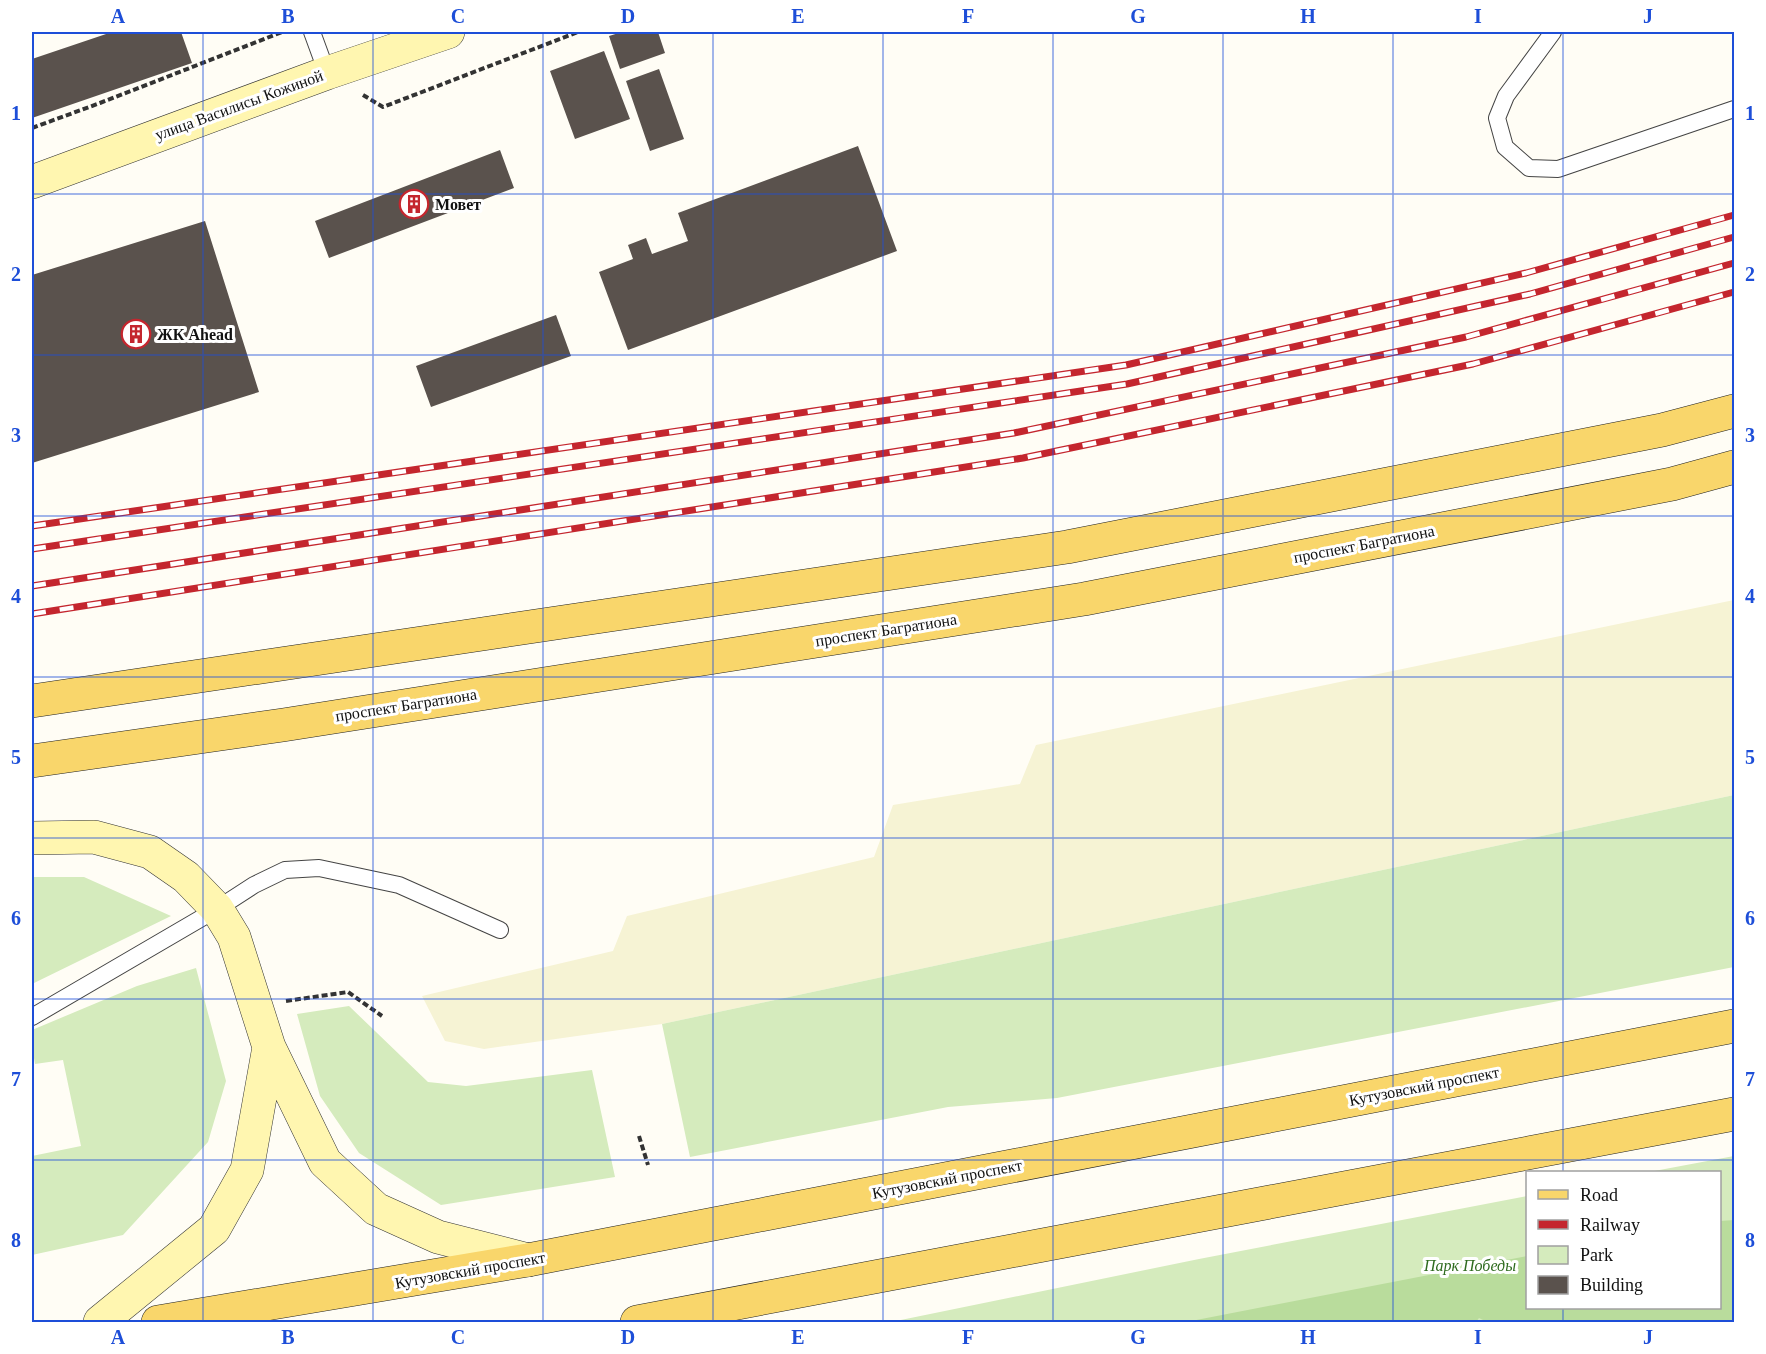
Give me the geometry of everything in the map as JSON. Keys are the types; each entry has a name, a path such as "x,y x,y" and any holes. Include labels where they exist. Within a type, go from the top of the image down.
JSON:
{"main road":[{"name":"улица Василисы Кожиной","path":"32,182 327,73 448,32"},
{"path":"32,701 1067,547 1662,430 1734,411"},
{"name":"проспект Багратиона","path":"32,761 295,723 1084,599 1672,484 1734,467"},
{"path":"32,838 94,837 150,852 186,877 217,909 234,937 269,1047 325,1162 376,1209 438,1237 528,1260"},
{"name":"Кутузовский проспект","path":"158,1323 528,1260 1734,1026"},
{"path":"100,1323 214,1229 248,1170 269,1047"},
{"path":"637,1323 1734,1114"}],"lane":[{"path":"312,32 327,73"},
{"path":"1553,32 1506,96 1497,118 1505,147 1528,168 1558,169 1734,109"},
{"path":"32,1017 254,885 285,870 319,868 399,885 500,930"}],"path":[{"path":"32,128 100,104 282,32"},
{"path":"383,107 578,32"},
{"path":"282,1002 348,992 382,1016"},
{"path":"639,1137 648,1165"}],"shaded area":[{"path":"1734,600 1734,795 662,1024 484,1049 445,1041 422,996 613,951 627,916 874,857 893,805 1020,784 1036,745"}],"green space":[{"path":"1734,795 1734,967 1057,1098 948,1107 690,1157 662,1024"},
{"path":"32,877 84,877 171,916 32,984"},
{"path":"196,968 226,1081 208,1142 123,1235 32,1255 32,1156 81,1146 63,1060 35,1064 32,1030 137,986"},
{"path":"349,1006 428,1082 466,1086 592,1070 615,1177 441,1205 359,1153 320,1096 297,1014"},
{"name":"Парк Победы","path":"1734,1156 1734,1322 891,1322 1199,1259 1526,1196 1526,1309 1721,1309 1721,1171 1654,1171"},
{"path":"1734,1220 1734,1320 1723,1322 1487,1322 1479,1318 1476,1322 1186,1322 1526,1256 1526,1309 1721,1309 1721,1221"}],"building":[{"path":"112,32 181,32 192,63 32,118 32,59"},
{"path":"622,32 658,32 665,53 620,69 609,36"},
{"path":"604,51 630,119 575,139 550,71"},
{"path":"659,69 684,139 650,151 626,81"},
{"path":"858,146 897,251 628,350 599,272 633,259 628,245 646,238 652,254 688,241 678,213"},
{"name":"Мовет","path":"500,150 514,188 329,258 315,221"},
{"name":"ЖК Ahead","path":"205,221 259,392 32,463 32,275"},
{"path":"556,315 571,356 431,407 416,366"}],"railway":[{"path":"32,526 1126,365 1526,273 1734,215"},
{"path":"32,549 1127,384 1530,294 1734,237"},
{"path":"32,586 1014,433 1466,337 1734,263"},
{"path":"32,614 1023,458 1473,364 1734,292"}],"place":[{"name":"Мовет","path":"414,204"},
{"name":"ЖК Ahead","path":"136,334"}]}
